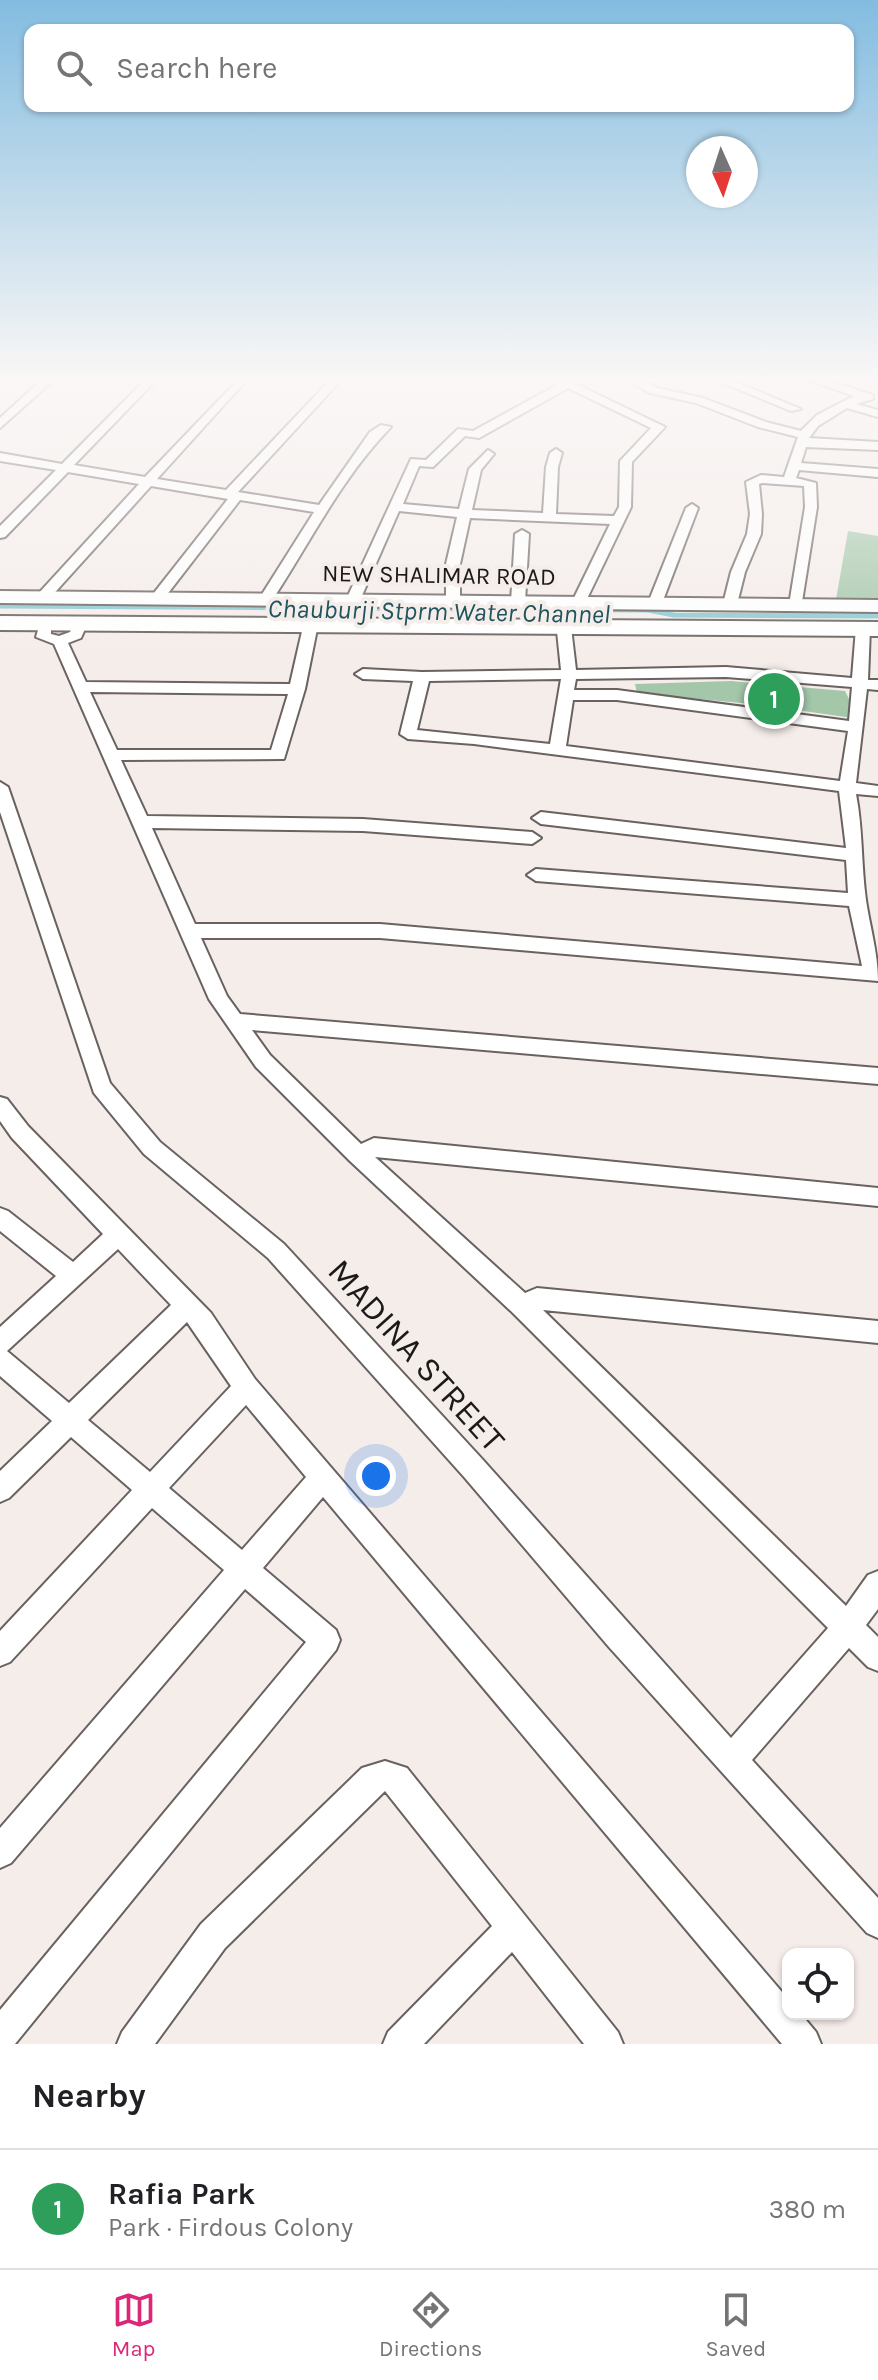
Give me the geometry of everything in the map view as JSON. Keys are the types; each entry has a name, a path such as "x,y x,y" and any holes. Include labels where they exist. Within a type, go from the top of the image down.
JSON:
{"street":[{"path":"0,534 59,473"},
{"path":"94,473 323,510"},
{"path":"43,597 156,473"},
{"path":"157,598 251,473"},
{"path":"266,599 345,473"},
{"path":"353,600 410,473"},
{"path":"453,601 453,564 474,473"},
{"path":"549,517 552,473"},
{"path":"557,750 569,676 566,612 625,507 626,473"},
{"path":"785,481 792,473"},
{"path":"730,604 738,572 754,534 756,514 752,482 785,481 810,483 811,507 796,605"},
{"path":"395,507 466,514 619,520"},
{"path":"655,603 692,508"},
{"path":"518,602 522,534"},
{"name":"NEW SHALIMAR ROAD","path":"0,597 266,599 302,614 353,600 518,602 566,612 655,603 878,606"},
{"path":"0,623 302,614 566,612 870,629 847,787 857,900 875,974 380,931 189,931"},
{"path":"110,755 278,755 297,689 302,614"},
{"path":"46,623 43,637 60,641 76,635 81,622"},
{"path":"60,641 219,999 263,1061 358,1155 521,1305 878,1657"},
{"path":"363,674 422,677 726,672 878,685"},
{"path":"422,677 408,734 878,791"},
{"path":"81,687 297,689"},
{"path":"567,695 617,695 857,727"},
{"name":"MADINA STREET","path":"0,787 101,1087 152,1148 276,1251 297,1273 878,1922"},
{"path":"541,818 855,855"},
{"path":"139,822 349,825 532,838"},
{"path":"536,875 857,900"},
{"path":"235,1021 878,1076"},
{"path":"0,1105 20,1132 202,1321 246,1387 804,2044"},
{"path":"358,1155 374,1147 878,1197"},
{"path":"0,1218 72,1275"},
{"path":"0,1343 118,1235"},
{"path":"521,1305 537,1299 878,1332"},
{"path":"0,1489 187,1305"},
{"path":"0,1360 326,1640 0,2036"},
{"path":"0,1652 246,1387"},
{"path":"0,1852 323,1477"},
{"path":"731,1761 848,1627 878,1585"},
{"path":"134,2044 213,1936 373,1779 385,1776 396,1779 606,2044"},
{"path":"400,2044 515,1926"}],"green space":[{"path":"848,531 878,536 878,606 835,605"},
{"path":"731,681 845,691 859,719 762,705 637,693 635,684"}],"waterway":[{"name":"Chauburji Stprm Water Channel","path":"0,606 648,610 674,615 878,616"}],"place":[{"name":"Rafia Park","path":"774,699"}]}
